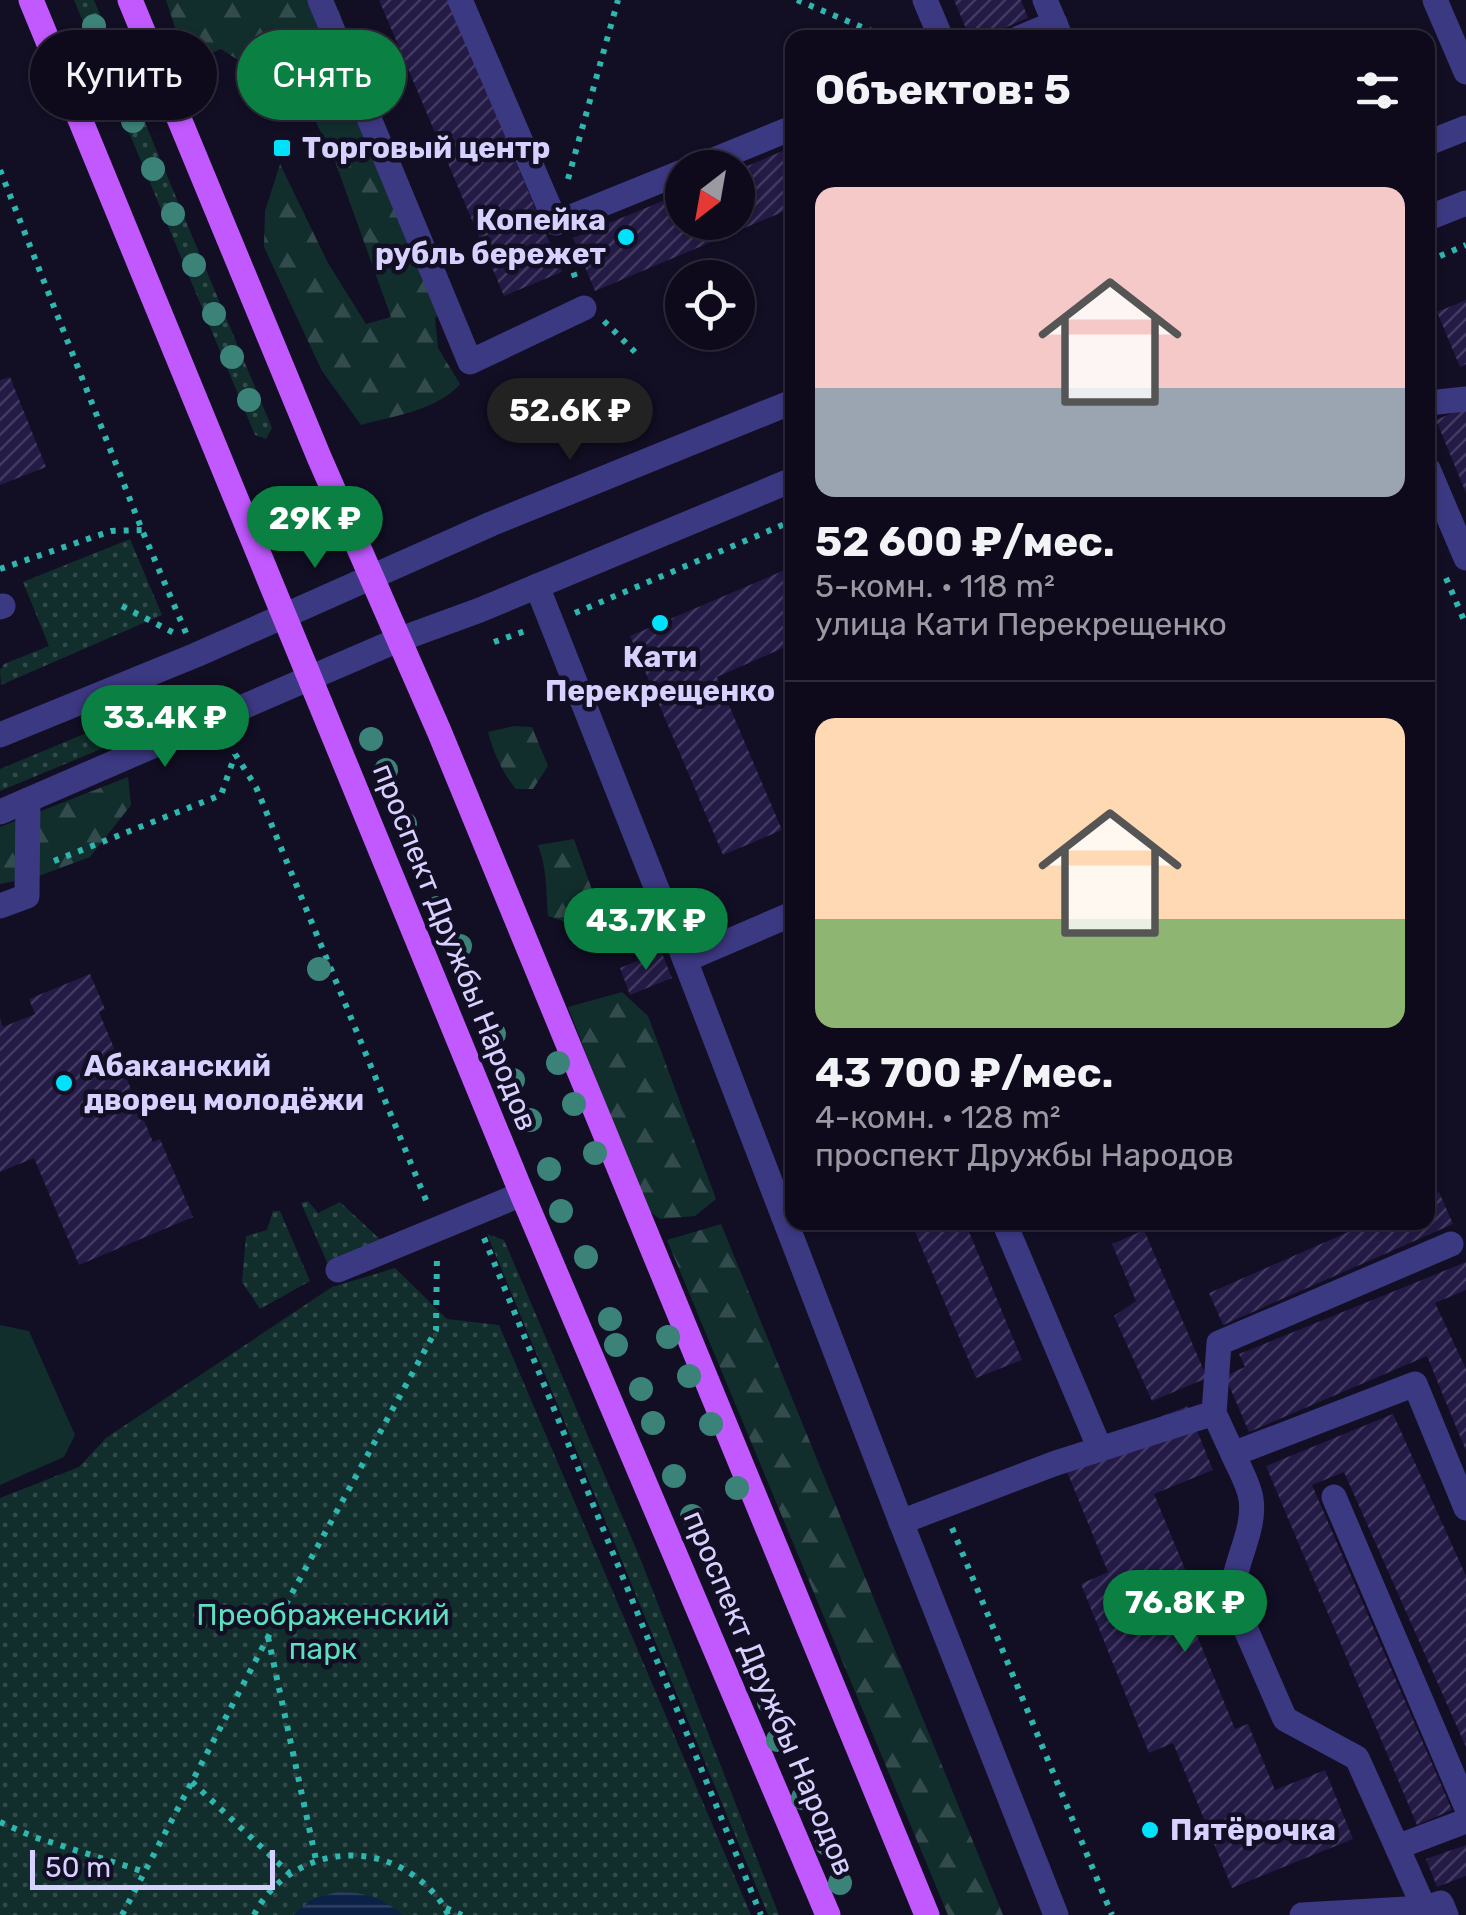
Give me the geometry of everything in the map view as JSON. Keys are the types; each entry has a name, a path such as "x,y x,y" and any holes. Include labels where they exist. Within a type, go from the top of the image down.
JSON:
{"main road":[{"name":"проспект Дружбы Народов","path":"31,0 522,1194 828,1915"},
{"name":"проспект Дружбы Народов","path":"130,0 370,576 454,767 926,1915"}],"street":[{"path":"320,0 470,362 584,308"},
{"path":"460,0 556,223 665,179"},
{"path":"925,0 937,30"},
{"path":"1435,0 1466,72"},
{"path":"1435,140 1466,128"},
{"path":"738,150 785,131"},
{"path":"1435,215 1466,203"},
{"path":"1435,402 1466,400"},
{"path":"0,734 785,405"},
{"path":"0,812 398,640 785,483"},
{"path":"1435,492 1466,558"},
{"path":"537,586 785,1220"},
{"path":"0,906 27,896 28,800"},
{"path":"685,960 785,917"},
{"path":"338,1270 522,1194"},
{"path":"789,1230 1056,1915"},
{"path":"1007,1230 1100,1449"},
{"path":"1302,1915 1435,1912 1397,1847 1357,1758 1284,1719 1233,1600 1232,1582 1250,1518 1251,1498 1214,1413 1220,1343 1451,1244"},
{"path":"1233,1454 1415,1384 1466,1508"},
{"path":"901,1522 1100,1449 1214,1413"},
{"path":"1334,1497 1466,1806"},
{"path":"1397,1847 1466,1821"}],"path":[{"path":"556,223 618,0"},
{"path":"797,0 869,30"},
{"path":"0,170 190,642 122,606"},
{"path":"1435,258 1466,245"},
{"path":"494,642 785,523"},
{"path":"0,570 111,531 142,530"},
{"path":"27,872 221,796 235,754 256,787 438,1229 436,1330 122,1915"},
{"path":"474,1214 761,1915"},
{"path":"943,1506 1112,1915"},
{"path":"268,1637 316,1860"},
{"path":"192,1782 289,1873"},
{"path":"0,1822 145,1872"},
{"path":"254,1915 262,1898 289,1873 316,1860 345,1854 374,1857 402,1867 426,1884 446,1911 462,1915"}],"green space":[{"path":"74,0 94,0 106,30 86,30"},
{"path":"166,0 334,0 346,30 237,30 237,59 221,49 217,51 217,30 176,30"},
{"path":"124,120 144,120 272,428 266,439 255,435"},
{"path":"315,120 382,120 456,302 435,318 438,348 460,384 440,400 414,411 361,425 322,371 264,247 265,211 280,164 328,263 366,324 391,317 336,164"},
{"path":"130,539 162,615 1,685 0,670 4,664 49,646 23,582"},
{"path":"180,694 188,713 0,791 0,769"},
{"path":"514,726 532,727 548,766 533,789 516,789 490,740 488,732"},
{"path":"128,777 131,805 90,857 36,877 0,884 0,827"},
{"path":"574,839 592,890 596,919 563,921 548,916 545,871 538,845"},
{"path":"622,992 648,1016 716,1199 695,1216 660,1219 646,1209 568,1007"},
{"path":"308,1201 318,1213 340,1202 383,1242 330,1269 301,1203"},
{"path":"273,1211 280,1211 310,1281 260,1309 242,1282 246,1236 267,1230"},
{"path":"721,1224 1003,1915 948,1915 667,1240"},
{"path":"487,1234 504,1240 640,1558 779,1915 768,1915"},
{"name":"Преображенский парк","path":"395,1268 447,1319 499,1325 751,1915 0,1915 0,1498 79,1467 106,1438 332,1287"},
{"path":"0,1325 29,1331 75,1435 64,1457 0,1485"}],"water":[{"path":"336,1892 372,1897 403,1915 293,1915 311,1900"}],"building":[{"path":"379,0 448,0 562,272 504,296 406,64 406,30 392,30"},
{"path":"954,0 1021,0 1028,18 1000,30 967,30"},
{"path":"785,150 785,211 755,224 755,163"},
{"path":"665,200 665,240 716,240 595,291 573,238"},
{"path":"1466,300 1466,364 1460,367 1437,312"},
{"path":"10,377 46,467 0,485 0,380"},
{"path":"1466,407 1466,493 1436,420"},
{"path":"785,570 785,647 717,677 782,830 723,855 630,636"},
{"path":"661,951 672,978 630,995 620,968"},
{"name":"Абаканский дворец молодёжи","path":"90,974 105,1009 99,1012 153,1142 160,1139 193,1217 79,1265 34,1158 0,1172 0,1019 3,1027 35,1014 29,999"},
{"path":"1439,1192 1453,1224 1223,1325 1209,1293 1353,1230 1435,1230 1435,1194"},
{"path":"914,1230 968,1230 1022,1360 976,1378"},
{"path":"1144,1230 1207,1378 1152,1401 1114,1316 1136,1301 1112,1244"},
{"path":"1466,1262 1466,1290 1435,1303 1466,1369 1466,1451 1427,1356 1249,1432 1225,1376 1245,1367 1239,1354"},
{"path":"1187,1406 1213,1470 1154,1494 1192,1586 1179,1591 1235,1729 1248,1724 1275,1790 1325,1770 1353,1839 1232,1888 1173,1743 1149,1753 1081,1584 1108,1572 1061,1457"},
{"path":"1393,1414 1466,1576 1466,1747 1344,1472 1312,1485 1452,1810 1417,1825 1266,1466"},
{"path":"1466,1845 1466,1876 1437,1887 1426,1859"}],"place":[{"name":"Торговый центр","path":"282,148"},
{"name":"Копейка рубль бережет","path":"626,237"},
{"name":"Кати Перекрещенко","path":"660,623"},
{"name":"Абаканский дворец молодёжи","path":"64,1083"},
{"name":"Пятёрочка","path":"1150,1830"}]}
